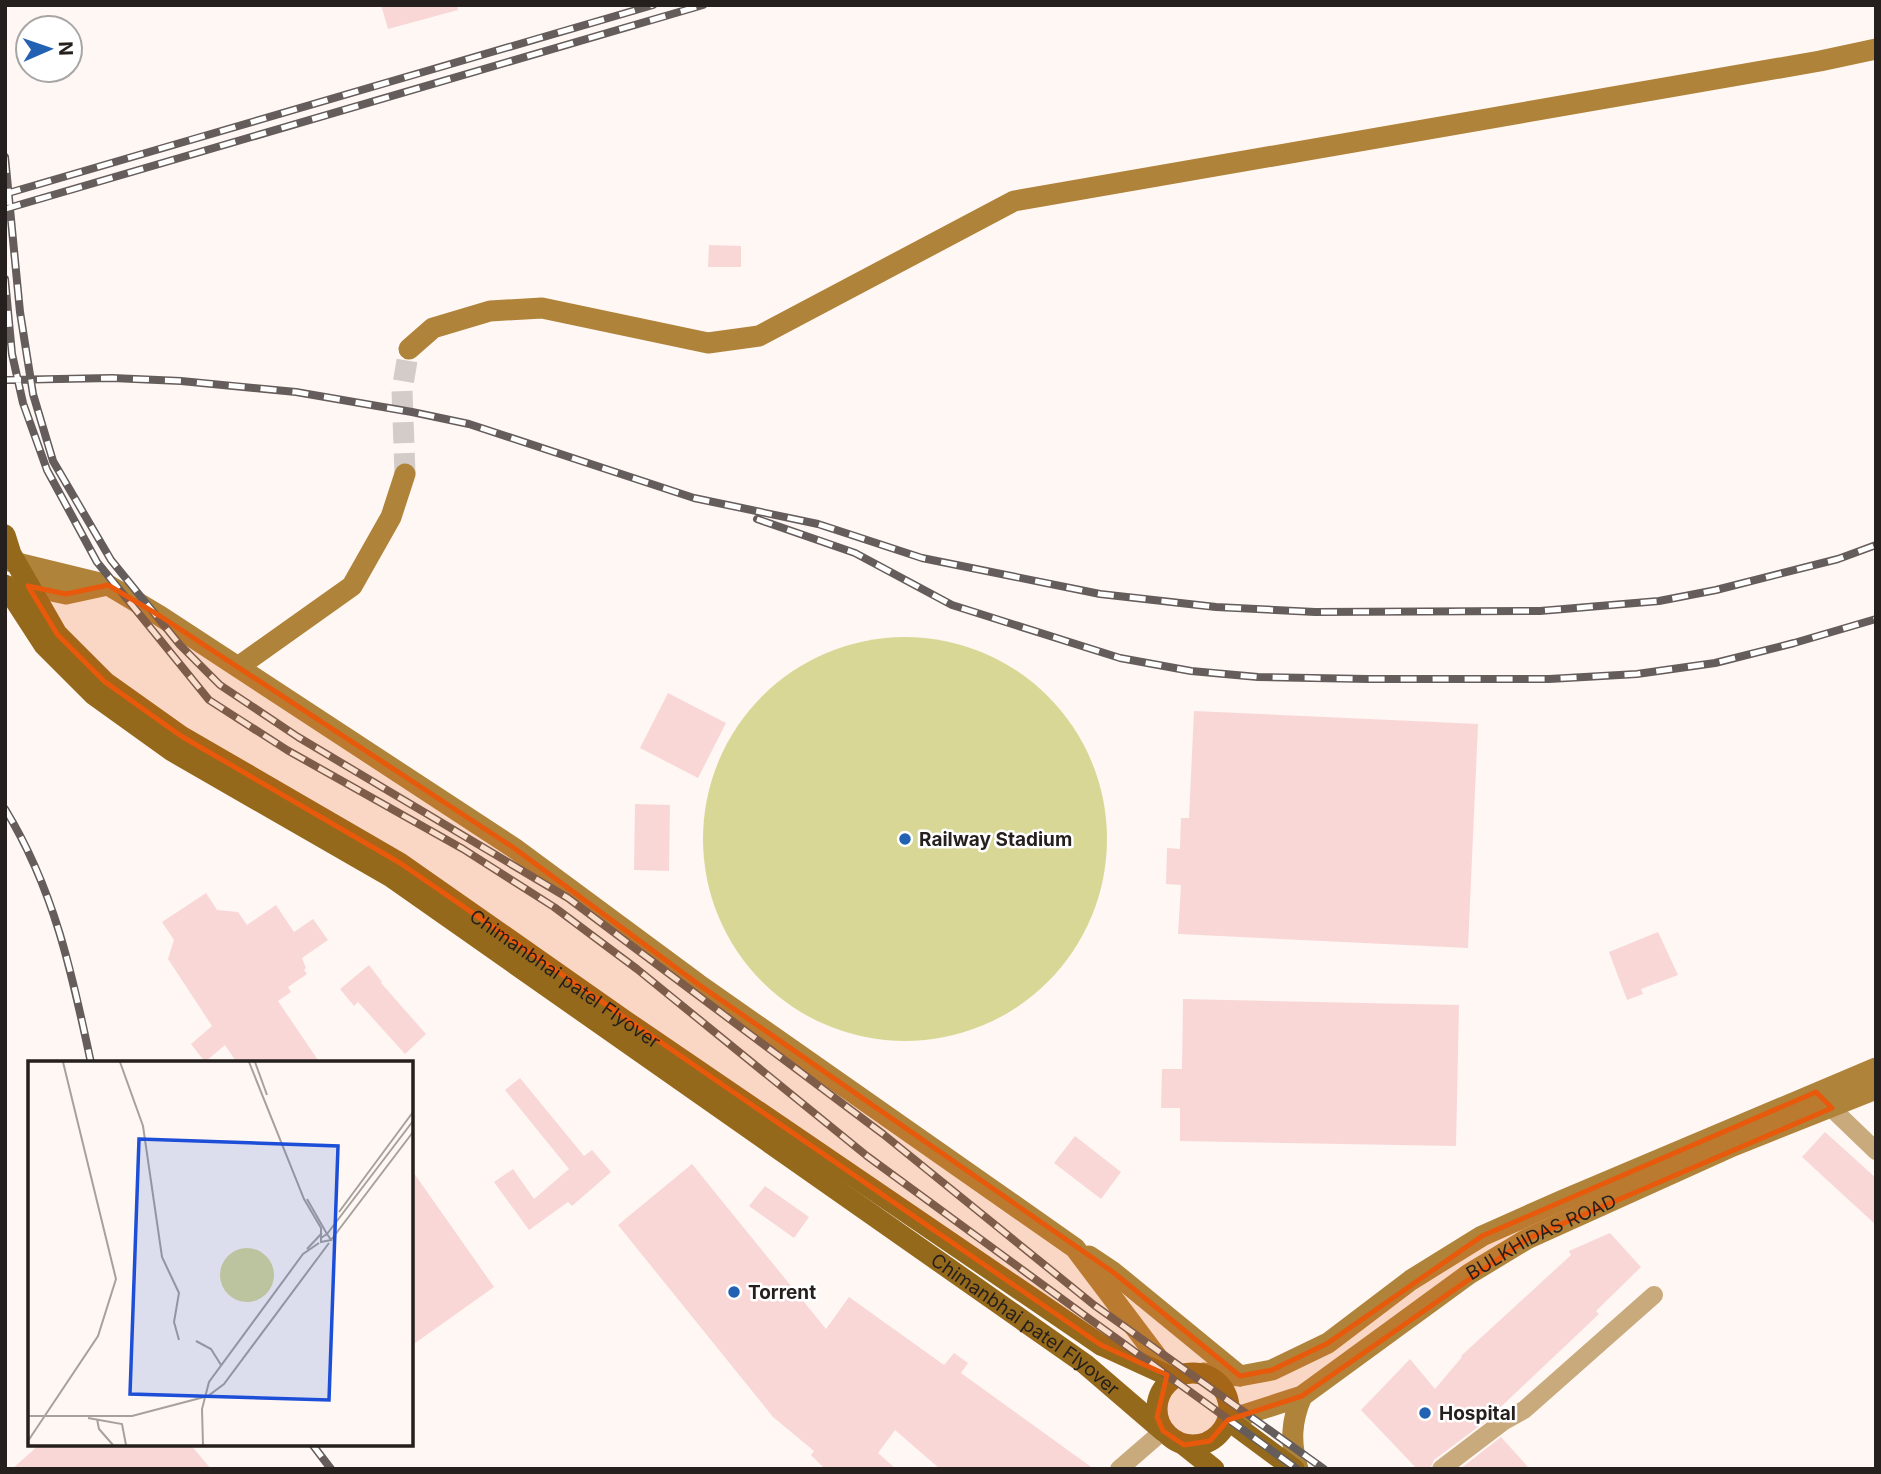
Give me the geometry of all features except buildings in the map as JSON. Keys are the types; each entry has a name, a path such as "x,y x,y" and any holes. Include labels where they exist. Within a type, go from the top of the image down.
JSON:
{"main road":[{"path":"409,349 433,328 490,311 542,308 708,343 759,336 1014,201 1876,49"},
{"path":"238,667 352,586 391,517 405,474"},
{"name":"Chimanbhai patel Flyover","path":"5,536 11,554 57,634 105,682 181,736 400,863 626,1022 1101,1345 1173,1378"},
{"path":"5,560 108,585 160,616 514,848 698,984 1075,1248 1114,1272 1240,1376"},
{"path":"5,583 66,594 108,585"},
{"name":"Chimanbhai patel Flyover","path":"5,583 44,645 94,695 172,751 391,877 1085,1363 1163,1431"},
{"path":"1214,1469 1163,1431 1157,1417 1156,1402 1162,1388 1173,1378 1187,1372 1240,1376 1272,1370 1328,1343 1411,1280 1482,1236 1876,1068"},
{"name":"BULKHIDAS ROAD","path":"1228,1420 1301,1396 1469,1275 1527,1239 1733,1146 1876,1089"},
{"path":"1075,1248 1173,1378"},
{"path":"1184,1445 1197,1446 1210,1441 1221,1432 1228,1420 1229,1405 1225,1391 1215,1380 1203,1373"},
{"path":"1296,1469 1292,1451 1292,1424 1301,1396"},
{"path":"1228,1420 1296,1469"}],"street":[{"path":"1816,1092 1876,1151"},
{"path":"1441,1469 1524,1409 1654,1296"},
{"path":"1119,1469 1163,1431"}],"highlighted area":[{"path":"108,585 160,616 514,848 698,984 1113,1272 1240,1376 1272,1370 1328,1343 1482,1236 1816,1092 1832,1108 1527,1239 1302,1396 1228,1420 1210,1441 1184,1445 1163,1431 1157,1417 1167,1375 1101,1345 400,863 181,736 105,682 57,634 28,586 66,594"}],"shaded area":[{"name":"Railway Stadium","path":"905,637 944,641 982,652 1017,671 1048,696 1073,727 1092,762 1103,800 1107,839 1103,878 1092,916 1073,951 1048,982 1017,1007 982,1026 944,1037 905,1041 866,1037 828,1026 793,1007 762,982 737,951 718,916 707,878 703,839 707,800 718,762 737,727 762,696 793,671 828,652 866,641"}],"tunnel":[{"path":"405,474 402,390 409,349"}],"railway":[{"path":"5,194 653,5"},
{"path":"5,209 703,5"},
{"path":"5,157 20,312 33,394 53,461 111,560 180,645 220,685 298,737 568,898 883,1134 1094,1305 1324,1469"},
{"path":"5,279 12,354 23,403 47,470 97,562 209,700 287,750 463,849 554,907 637,969 867,1156 1297,1469"},
{"path":"5,380 112,378 181,381 296,392 412,412 469,424 694,498 818,524 922,558 1100,594 1216,607 1315,612 1540,611 1659,601 1716,590 1838,559 1876,545"},
{"path":"757,519 855,553 952,605 1120,658 1191,671 1258,677 1549,679 1637,674 1715,663 1876,619"},
{"path":"5,809 22,839 49,901 68,964 91,1061"},
{"path":"314,1446 331,1469"}],"place":[{"name":"Railway Stadium","path":"905,839"},
{"name":"Torrent","path":"734,1292"},
{"name":"Hospital","path":"1425,1413"}]}
